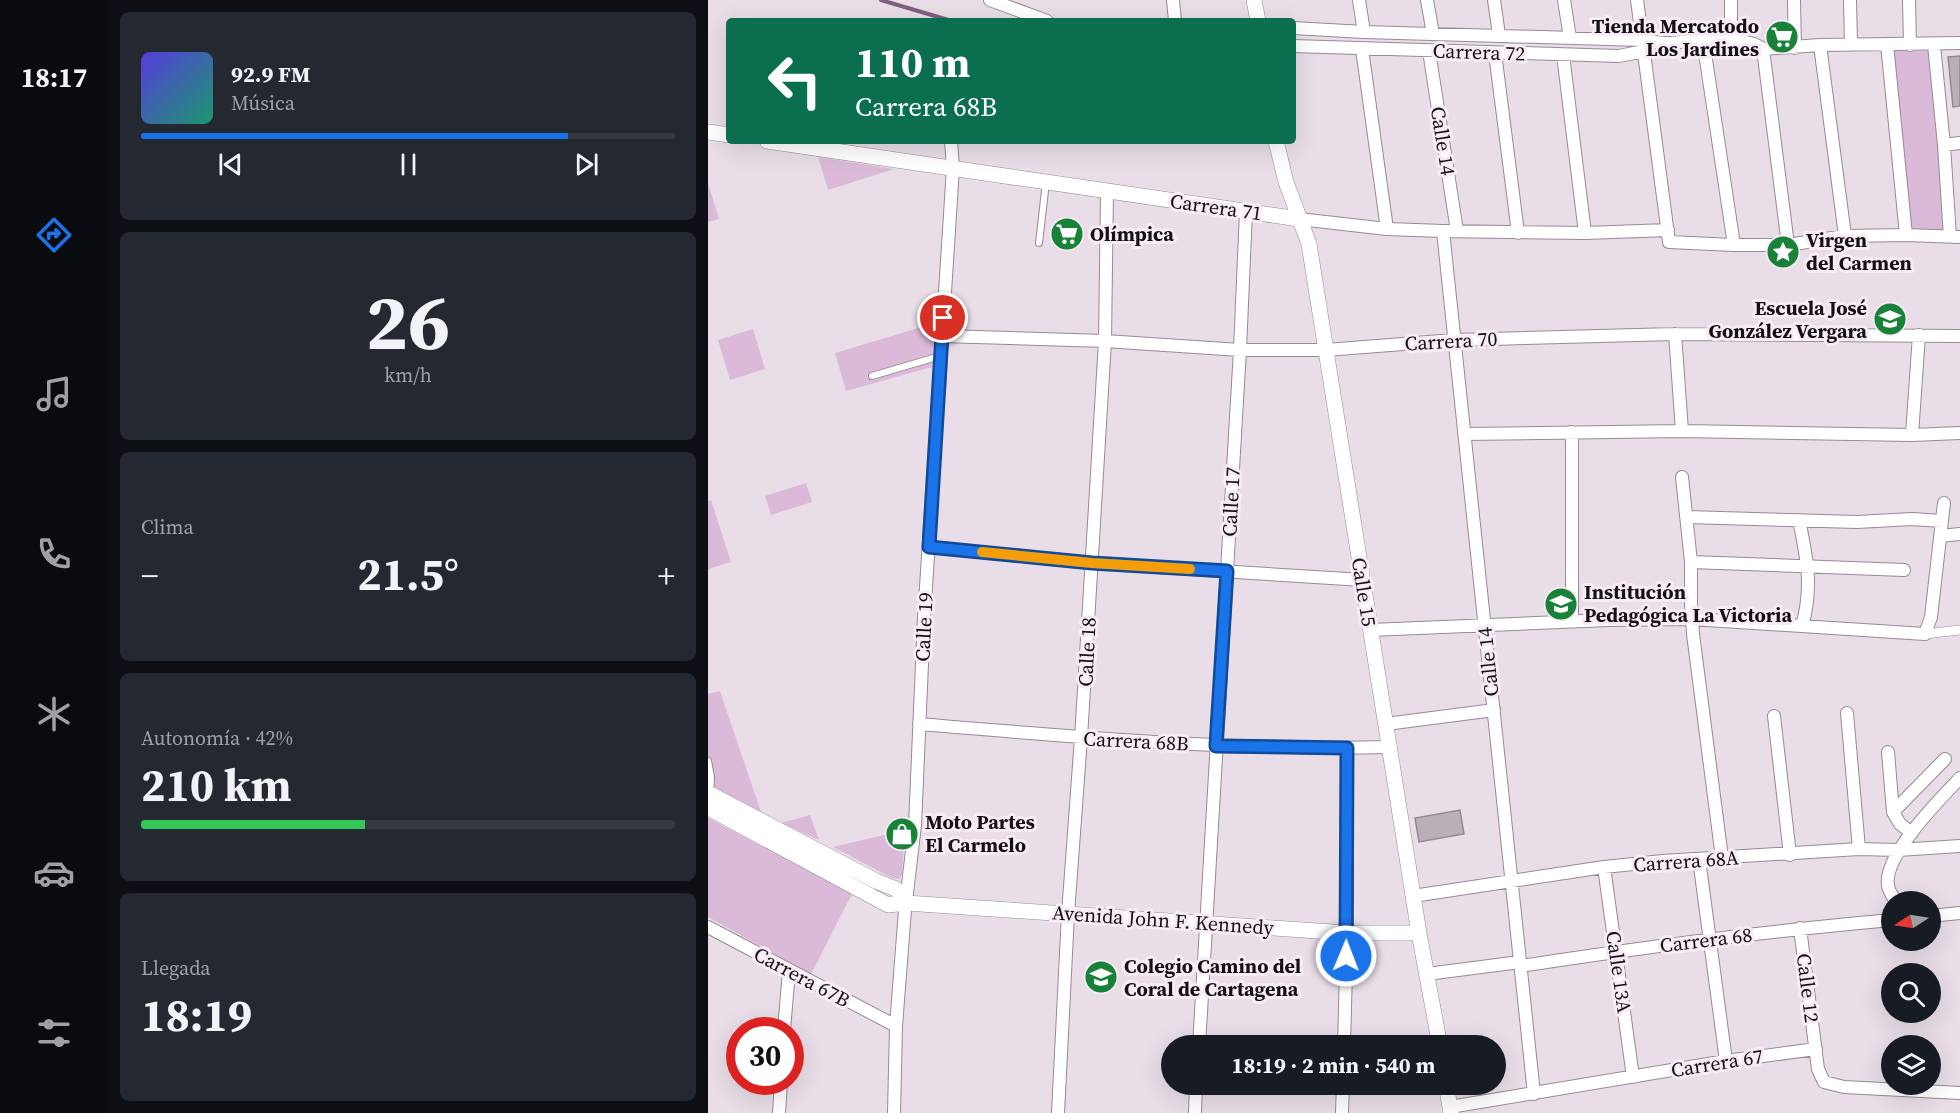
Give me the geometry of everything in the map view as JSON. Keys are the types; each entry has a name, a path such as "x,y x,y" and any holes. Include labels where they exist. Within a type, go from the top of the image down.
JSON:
{"street":[{"path":"990,0 1039,18"},
{"path":"1254,0 1257,18"},
{"path":"1359,0 1364,32"},
{"path":"1427,0 1433,34"},
{"path":"1494,0 1499,35"},
{"path":"1564,0 1570,38"},
{"path":"1637,0 1669,236"},
{"path":"1731,0 1731,41"},
{"path":"1794,0 1795,48"},
{"path":"1850,0 1851,45"},
{"path":"1909,0 1910,45"},
{"path":"1170,1 1175,18"},
{"name":"Carrera 72","path":"1296,28 1570,38 1643,46 1703,40 1754,42 1763,49 1820,45 1960,43"},
{"path":"1703,40 1734,245"},
{"path":"1887,44 1906,235"},
{"path":"1820,45 1845,237"},
{"path":"1934,45 1955,237"},
{"name":"Carrera 72","path":"1296,46 1619,56 1643,46"},
{"path":"1362,49 1387,229"},
{"path":"1763,49 1788,244"},
{"name":"Calle 14","path":"1429,51 1456,231"},
{"path":"1495,53 1518,233"},
{"path":"1563,55 1586,232"},
{"path":"708,132 726,135"},
{"path":"1944,145 1960,143"},
{"name":"Carrera 71","path":"788,144 1299,219 1387,229 1518,233 1586,232 1669,236 1734,245 1788,244 1845,237 1906,235 1955,237"},
{"name":"Calle 19","path":"894,1113 896,1026 915,825 929,547 953,168 951,144"},
{"name":"Calle 15","path":"1277,144 1281,168 1309,244 1419,933 1438,1035"},
{"name":"Calle 18","path":"1058,1113 1068,914 1105,341 1107,191"},
{"name":"Calle 17","path":"1200,1035 1240,350 1246,211"},
{"name":"Calle 14","path":"1443,231 1534,1094"},
{"path":"1676,334 1682,431"},
{"name":"Carrera 70","path":"942,336 1105,341 1240,350 1326,350 1454,340 1676,334 1960,336"},
{"path":"1912,435 1919,335"},
{"path":"1464,434 1682,431 1912,435 1960,433"},
{"path":"1571,432 1572,621"},
{"path":"1683,477 1691,562 1692,619 1722,858"},
{"path":"1925,634 1931,617 1944,502"},
{"path":"1687,517 1857,522 1912,519 1942,521"},
{"path":"1799,520 1809,566 1806,611 1802,626"},
{"path":"1940,536 1960,534"},
{"path":"929,547 1092,563 1363,580"},
{"path":"1691,562 1904,570"},
{"path":"1371,630 1572,621 1692,619 1925,634 1960,630"},
{"path":"1386,724 1494,710"},
{"path":"1847,713 1859,849"},
{"path":"1774,716 1790,855"},
{"name":"Carrera 68B","path":"919,724 1081,738 1216,746 1389,747"},
{"path":"1344,1035 1347,748"},
{"path":"1888,752 1893,812 1900,824 1912,833"},
{"path":"1893,812 1945,759"},
{"path":"1890,891 1888,886 1888,871 1898,850 1958,783"},
{"path":"709,798 825,851 876,881 896,889 906,903"},
{"name":"Avenida John F. Kennedy","path":"709,798 888,904 906,903 1347,933 1419,933"},
{"name":"Carrera 68A","path":"1413,896 1604,867 1859,849 1898,850 1960,846"},
{"path":"1699,859 1726,1061"},
{"name":"Calle 13A","path":"1604,867 1633,1077"},
{"path":"1941,915 1960,913"},
{"name":"Carrera 68","path":"1427,974 1800,928 1881,921"},
{"name":"Carrera 67B","path":"708,927 896,1026"},
{"name":"Calle 12","path":"1800,928 1816,1048"},
{"path":"785,1017 789,970"},
{"path":"1816,1048 1820,1076 1824,1082 1833,1085 1960,1093"},
{"name":"Carrera 67","path":"1451,1110 1726,1061 1816,1048"},
{"path":"779,1113 780,1095"},
{"path":"1195,1113 1196,1095"},
{"path":"1342,1113 1343,1095"},
{"path":"1448,1095 1451,1110"}],"lane":[{"path":"1040,243 1046,182"},
{"path":"872,376 941,356"},
{"path":"708,761 711,777 709,798"}],"shaded area":[{"path":"1894,51 1932,51 1947,234 1911,232"},
{"path":"818,157 894,169 828,190"},
{"path":"708,183 719,219 708,222"},
{"path":"935,323 932,367 846,391 835,353"},
{"path":"753,329 765,369 730,380 718,340"},
{"path":"806,483 812,502 771,515 765,496"},
{"path":"711,500 731,562 708,569 708,501"},
{"path":"720,691 761,812 708,784 708,694"},
{"path":"810,815 819,840 781,823"},
{"path":"708,818 852,894 811,974 708,917"},
{"path":"905,830 902,874 899,879 892,878 833,847"}],"building":[{"path":"1960,56 1960,106 1953,107 1948,57"},
{"path":"1460,810 1464,834 1419,842 1415,818"}],"waterway":[{"path":"881,0 942,18"}],"slow traffic":[{"path":"982,552 1092,563 1190,569"}],"place":[{"name":"Tienda Mercatodo Los Jardines","path":"1782,37"},
{"name":"Olímpica","path":"1067,234"},
{"name":"Virgen del Carmen","path":"1783,252"},
{"name":"Escuela José González Vergara","path":"1890,319"},
{"name":"Institución Pedagógica La Victoria","path":"1561,604"},
{"name":"Moto Partes El Carmelo","path":"902,834"},
{"name":"Colegio Camino del Coral de Cartagena","path":"1101,977"}],"route":[{"path":"943,318 929,547 1092,563 1227,571 1216,746 1347,748 1346,956"}]}
